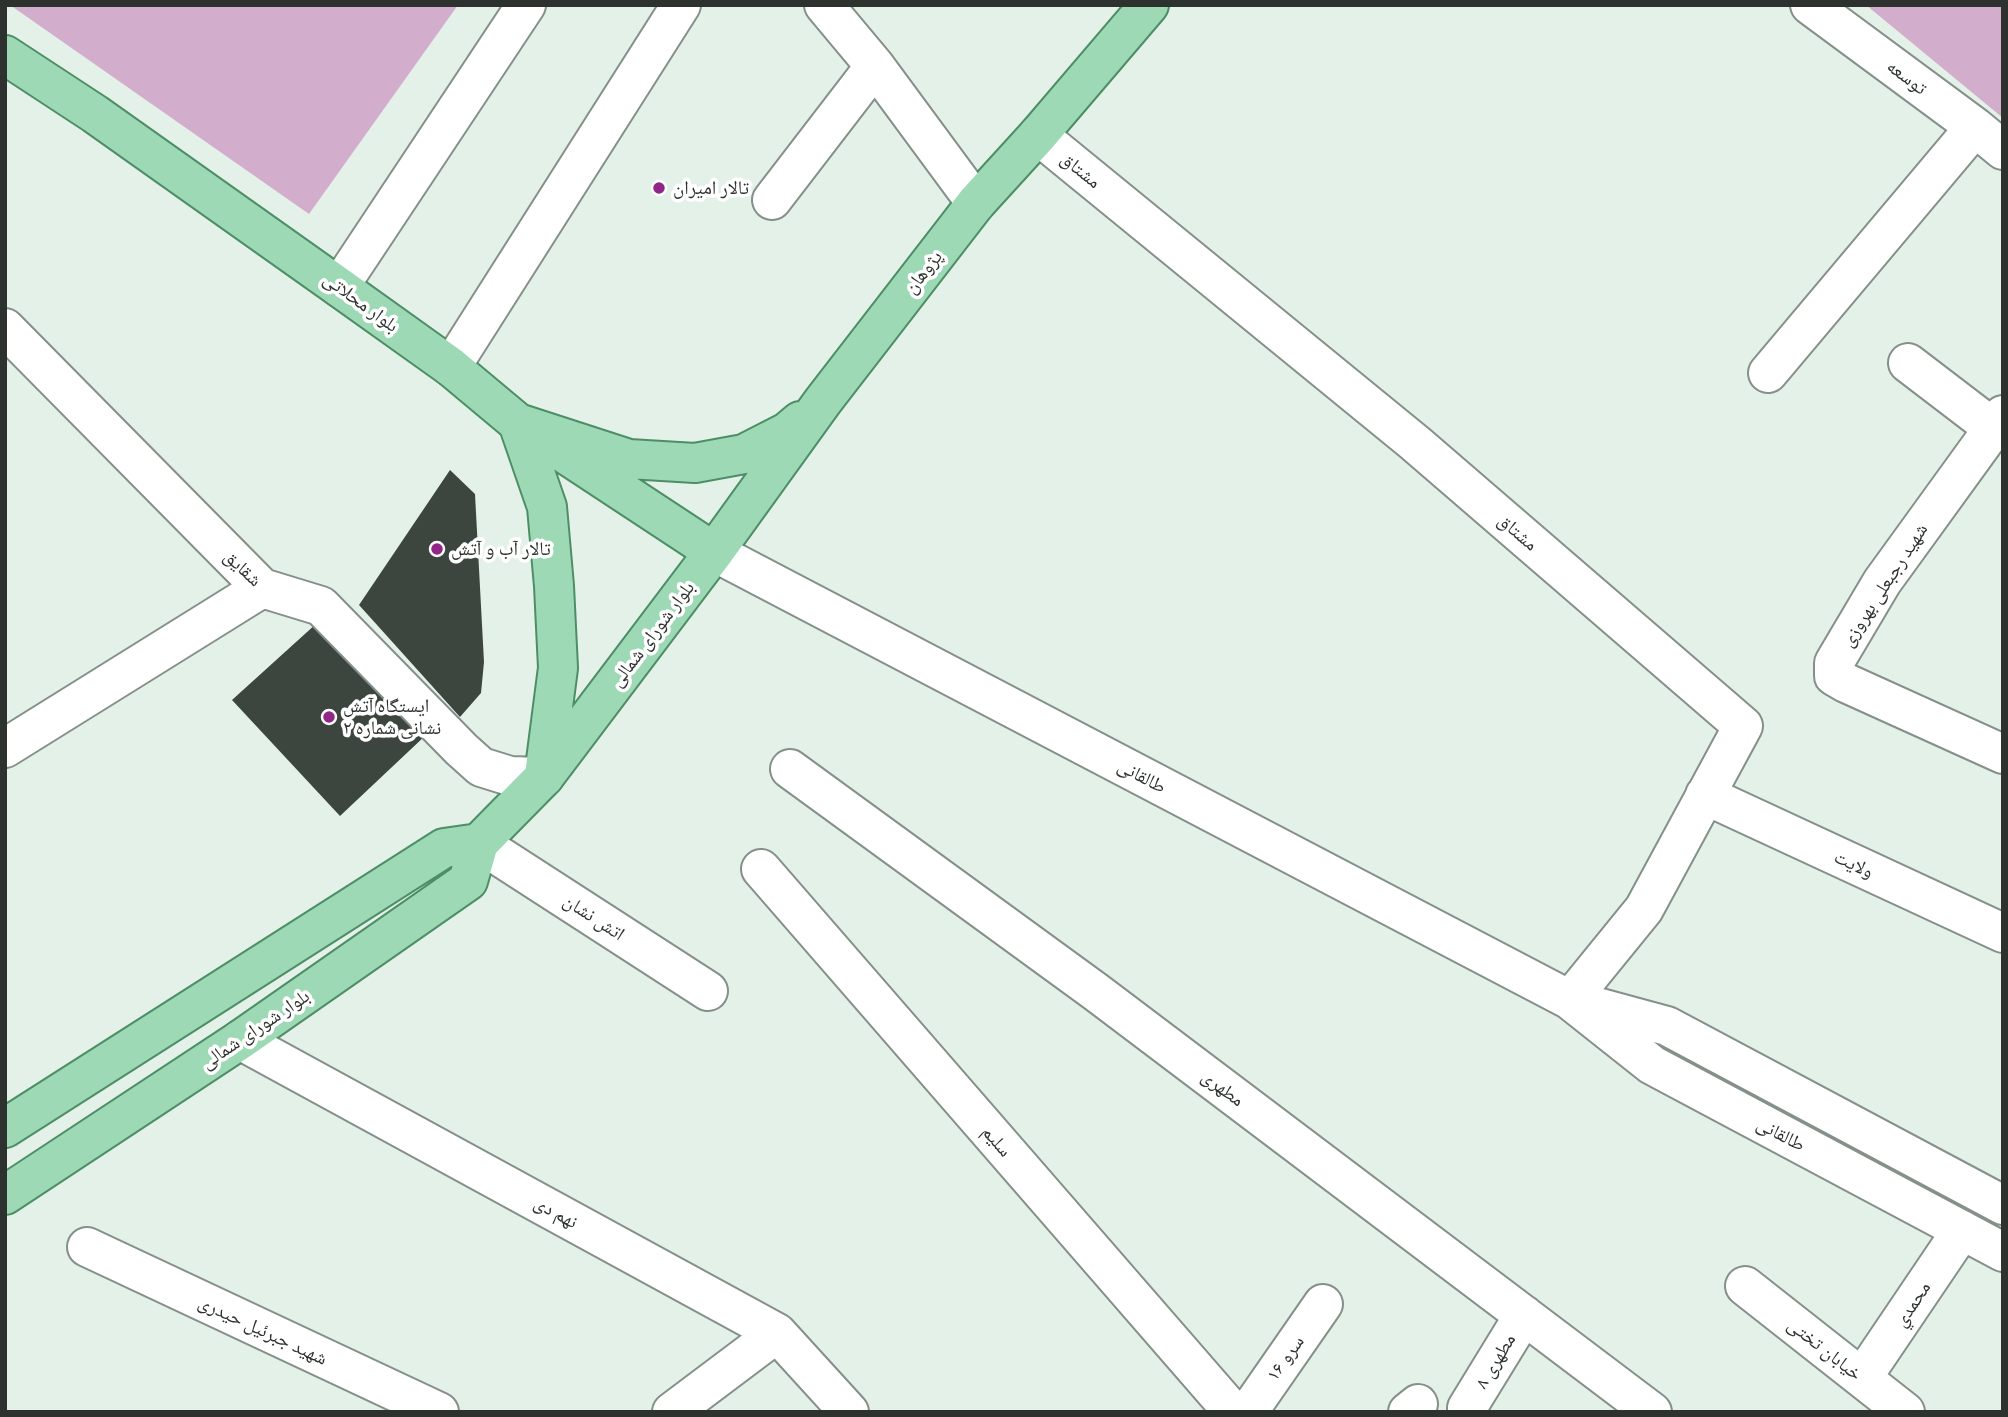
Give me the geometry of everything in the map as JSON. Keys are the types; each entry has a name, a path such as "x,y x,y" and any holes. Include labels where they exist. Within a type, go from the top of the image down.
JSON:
{"main road":[{"name":"پژوهان","path":"714,552 824,401 976,203 1149,5"},
{"name":"بلوار محلاتی","path":"5,55 95,114 451,367 518,423 714,552"},
{"path":"518,423 629,459 695,463 744,454 787,432 824,401"},
{"path":"518,423 547,507 554,586 558,668 544,777"},
{"name":"بلوار شورای شمالی","path":"5,1195 240,1040 468,881 480,843 544,777 714,552"},
{"path":"5,1128 444,848 480,843"}],"street":[{"path":"339,287 526,5"},
{"path":"451,367 681,5"},
{"path":"824,5 875,66 976,203"},
{"name":"توسعه","path":"1810,5 1989,139"},
{"path":"772,200 875,66"},
{"name":"مشتاق","path":"1038,135 1415,443 1743,726 1644,909 1570,1000"},
{"path":"1768,373 1989,139"},
{"name":"شقایق","path":"5,328 262,587 321,606 481,767 510,776 544,777"},
{"path":"1908,363 1998,422"},
{"name":"شهید رجبعلی بهروزی","path":"1998,422 1882,582 1834,663 1834,676 1846,684 2003,754"},
{"name":"طالقانی","path":"714,552 1570,1000 1652,1065 2003,1252"},
{"path":"5,748 262,587"},
{"name":"مطهری","path":"790,769 1096,992 1524,1315 1631,1406"},
{"name":"ولایت","path":"1705,795 2003,933"},
{"name":"اتش نشان","path":"480,843 708,991"},
{"name":"سلیم","path":"761,869 1233,1412"},
{"name":"طالقانی","path":"1570,1000 1667,1026 2003,1205"},
{"name":"نهم دی","path":"240,1040 777,1333 849,1412"},
{"name":"محمدي","path":"1862,1378 1962,1230"},
{"name":"شهید جبرئیل حیدری","path":"87,1247 439,1412"},
{"name":"خیابان تختی","path":"1745,1286 1905,1412"},
{"name":"سرو ۱۶","path":"1248,1412 1323,1304"},
{"name":"مطهری ۸","path":"1466,1408 1524,1315"},
{"path":"672,1412 777,1333"}],"shaded area":[{"path":"10,5 458,5 309,214"},
{"path":"1866,5 2003,5 2003,118"}],"building":[{"name":"تالار آب و آتش","path":"450,470 475,494 484,662 481,693 460,717 359,605"},
{"name":"ایستگاه آتش نشانی شماره ۲","path":"317,623 426,735 340,816 232,700"}],"place":[{"name":"تالار امیران","path":"659,188"},
{"name":"تالار آب و آتش","path":"437,549"},
{"name":"ایستگاه آتش نشانی شماره ۲","path":"329,717"}]}
